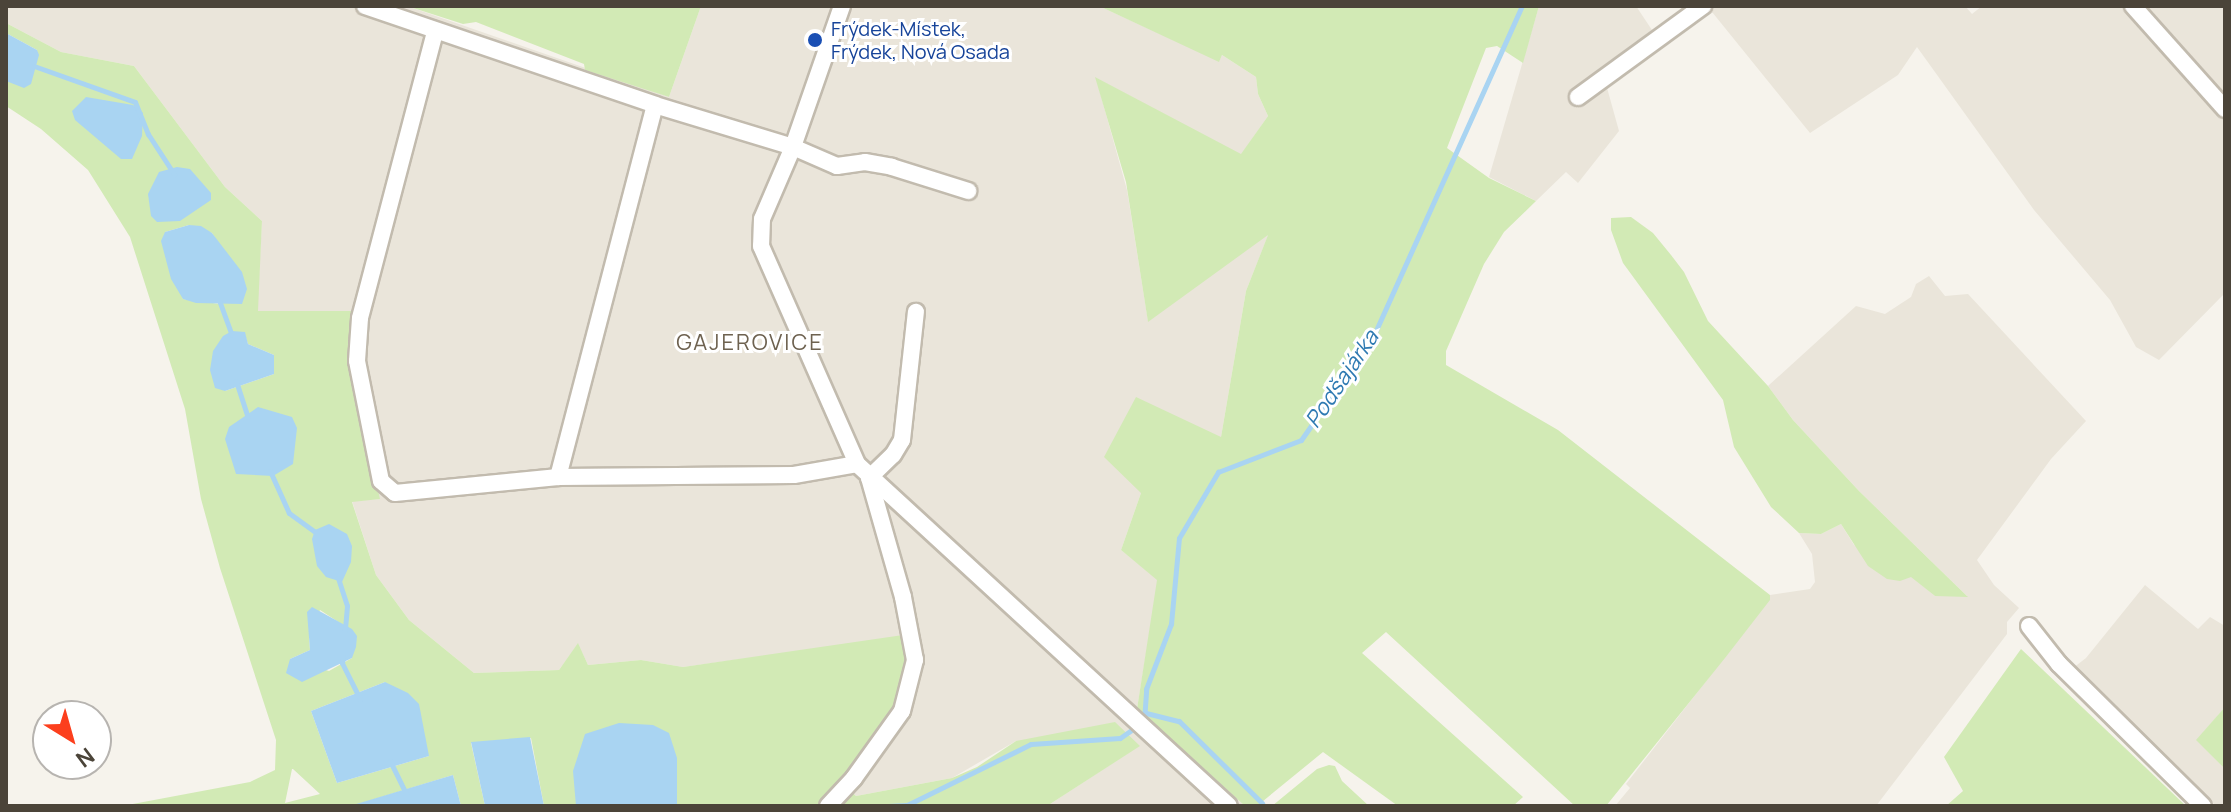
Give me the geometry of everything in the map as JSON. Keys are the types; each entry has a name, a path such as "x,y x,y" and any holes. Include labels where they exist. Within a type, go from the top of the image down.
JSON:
{"street":[{"path":"365,6 655,105 793,147 837,166 865,162 892,167 968,191"},
{"path":"842,6 793,147 762,219 761,246 857,464 1229,806"},
{"path":"1578,97 1703,6"},
{"path":"2133,6 2225,109"},
{"path":"435,32 360,318 357,361 381,481 395,493 558,477 794,475 857,464"},
{"path":"558,477 655,105"},
{"path":"869,478 893,455 902,440 916,312"},
{"path":"828,806 854,778 902,711 915,660 903,597 869,478"},
{"path":"2029,626 2059,664 2203,806"}],"shaded area":[{"path":"6,6 407,6 669,97 701,6 1099,6 1219,61 1222,55 1256,77 1258,94 1268,116 1241,155 1096,78 1127,190 1148,321 1269,233 1246,291 1221,437 1141,493 1121,550 1158,580 1137,709 1245,806 1047,806 1139,746 1016,741 952,778 856,796 842,784 896,638 683,667 641,660 588,665 578,644 559,670 474,673 409,620 376,575 352,501 380,499 257,311 262,221 225,187 134,66 61,52 6,23"},
{"path":"1539,6 1636,6 1652,30 1604,77 1619,131 1578,183 1566,172 1536,201 1489,177"},
{"path":"1965,6 1972,14 1982,6 2225,6 2225,293 2159,360 2136,347 2110,300 2034,210 1917,47 1898,75 1810,133 1708,7"},
{"path":"1929,276 1945,296 1968,294 2086,421 2051,459 1977,560 1994,585 2019,608 2007,622 2007,634 1876,806 1615,806 1630,788 1626,784 1770,595 1810,589 1815,582 1812,554 1799,533 1821,534 1841,524 1854,545 1911,576 1935,596 1967,596 1859,491 1793,420 1768,386 1856,306 1885,314 1911,297 1916,284"},
{"path":"2145,585 2198,629 2210,617 2225,626 2225,707 2197,740 2225,769 2225,806 2216,806 2073,668 2086,658"}],"green space":[{"path":"407,6 701,6 669,97 585,70 584,64 476,22 463,24"},
{"path":"1099,6 1539,6 1523,63 1497,46 1486,48 1447,148 1489,178 1536,201 1504,232 1484,264 1446,351 1446,365 1558,430 1770,595 1770,600 1725,658 1606,806 1575,806 1386,632 1362,653 1523,797 1513,806 1398,806 1323,752 1257,806 1245,806 1137,709 1157,580 1121,550 1141,493 1104,457 1136,397 1221,437 1246,291 1268,235 1148,322 1126,182 1095,77 1241,154 1268,116 1258,94 1256,77 1222,55 1219,62"},
{"path":"6,23 61,52 134,66 225,187 262,221 258,311 354,311 354,386 380,499 352,502 376,575 409,620 474,673 559,670 578,643 588,665 641,660 683,667 910,634 903,701 842,783 856,796 952,778 977,767 1016,741 1115,722 1140,746 1047,806 544,806 531,738 471,743 485,806 461,806 453,775 352,806 122,806 250,782 275,770 276,740 220,568 201,499 185,409 130,237 88,170 41,129 6,106 6,81 37,50 6,33","holes":["189,225 212,233 222,249 220,304 183,299 165,232","244,332 248,344 274,355 274,374 225,391","320,610 343,625 352,658 329,671 290,659 310,650 309,637","385,682 429,756 337,783 311,711","292,769 293,769 320,794 285,803"]},
{"path":"1631,217 1653,233 1671,255 1684,272 1708,321 1768,386 1793,420 1859,491 1968,597 1935,596 1911,577 1900,581 1887,579 1868,566 1841,524 1821,534 1799,533 1771,507 1734,447 1723,400 1623,263 1611,230 1611,218"},
{"path":"2021,649 2186,806 1946,806 1963,791 1944,757"},
{"path":"2225,707 2225,769 2196,740"},
{"path":"1335,766 1342,781 1369,806 1272,806 1317,769"}],"water":[{"path":"6,33 37,50 39,55 31,84 24,88 6,81"},
{"path":"86,97 133,105 143,113 142,136 132,159 121,159 75,120 72,111"},
{"path":"177,167 190,169 211,193 211,200 180,221 157,222 151,216 148,194 159,172"},
{"path":"189,225 201,226 212,233 242,272 247,289 242,304 196,303 183,299 171,279 161,241 165,232"},
{"path":"232,331 245,332 248,344 274,355 274,374 225,391 215,388 210,370 213,351 223,336"},
{"path":"258,407 292,417 297,428 293,464 273,476 236,474 225,439 229,427"},
{"path":"329,524 347,534 352,546 351,562 342,582 326,577 317,566 312,539 315,530"},
{"path":"312,607 352,629 357,636 356,647 352,658 302,682 286,673 290,659 310,650 307,612"},
{"path":"385,682 408,693 419,704 429,756 337,783 311,711"},
{"path":"619,723 653,725 669,733 677,758 677,806 576,806 573,771 585,734"},
{"path":"530,737 544,806 485,806 471,742"},
{"path":"453,775 461,806 352,806 353,805"}],"waterway":[{"name":"Podšajárka","path":"888,806 907,805 1031,744 1120,738 1144,721 1146,689 1171,624 1179,538 1218,472 1301,440 1373,337 1522,6"},
{"path":"34,66 135,102 148,134 174,174"},
{"path":"219,300 232,335"},
{"path":"236,381 248,417"},
{"path":"270,471 289,513 317,533"},
{"path":"338,578 347,606 345,631"},
{"path":"343,657 342,663 360,699"},
{"path":"1146,713 1179,721 1262,803"},
{"path":"390,761 412,806"}],"place":[{"name":"Frýdek-Místek, Frýdek, Nová Osada","path":"815,40"}],"district":[{"name":"GAJEROVICE","path":"750,343"}]}
